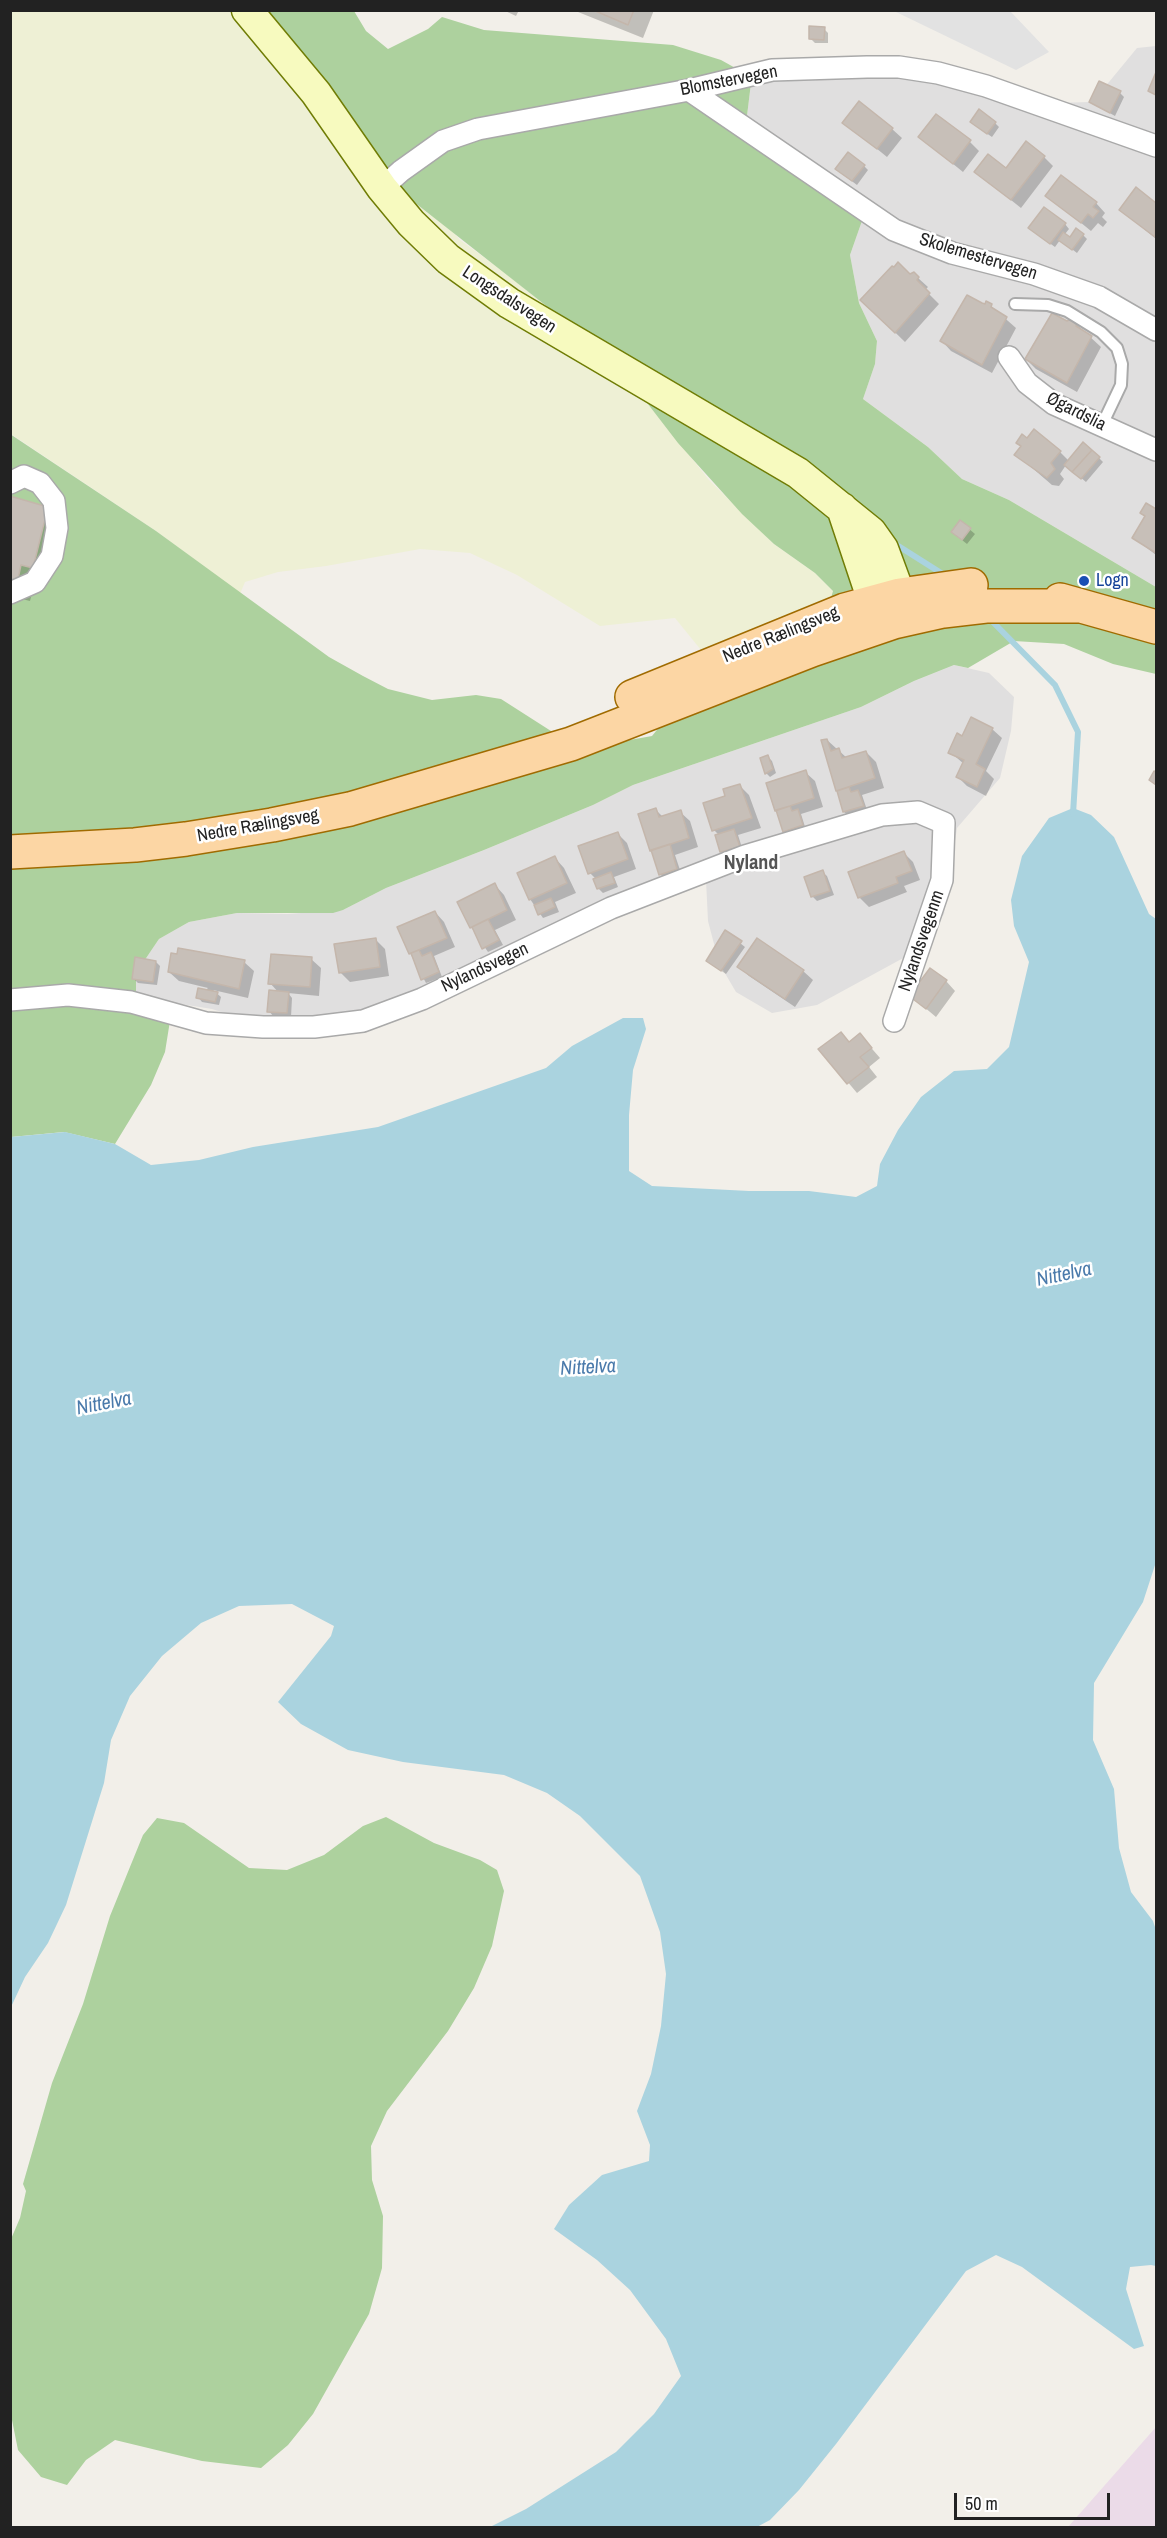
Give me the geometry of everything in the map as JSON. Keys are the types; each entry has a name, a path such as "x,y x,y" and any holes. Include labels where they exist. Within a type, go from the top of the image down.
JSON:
{"main road":[{"name":"Longsdalsvegen","path":"248,10 316,93 382,188 411,223 448,259 488,289 798,473 871,532 886,557 889,606"},
{"name":"Nedre Rælingsveg","path":"10,852 135,845 272,825 392,798 499,763 566,728 681,676 813,622 889,606 943,611 976,607 1081,606 1156,627"}],"street":[{"name":"Blomstervegen","path":"382,188 401,171 443,141 478,129 689,90 772,70 899,67 938,73 986,86 1156,146"},
{"name":"Skolemestervegen","path":"689,90 894,230 952,253 1034,274 1099,297 1156,330"},
{"name":"Øgardslia","path":"1009,357 1027,383 1054,404 1156,450"},
{"path":"10,483 24,476 40,483 54,501 57,528 52,556 35,582 10,593"},
{"name":"Nylandsvegen","path":"10,1000 68,995 120,1000 206,1023 263,1027 314,1027 363,1021 422,999 611,908 745,856 882,815 918,812 944,823"},
{"name":"Nylandsvegenm","path":"894,1021 942,880 944,823"}],"lane":[{"path":"1015,304 1048,305 1067,311 1101,332 1117,348 1122,364 1121,385 1102,425"}],"shaded area":[{"path":"894,11 1010,11 1049,52 1016,70"},
{"path":"1156,46 1156,587 1009,500 962,479 928,447 863,399 875,364 877,341 859,303 850,255 863,218 746,124 751,83 851,63 1056,103 1089,102 1137,48"},
{"path":"954,665 989,673 1014,697 1011,731 1000,778 957,828 944,914 918,950 817,1005 772,1013 736,992 719,963 708,921 706,880 402,1002 348,1014 253,1022 212,1009 162,1001 136,993 136,973 159,939 189,922 237,913 288,914 343,910 386,888 593,805 633,785 861,707 914,681"},
{"path":"1156,2427 1156,2527 1068,2527"}],"green space":[{"path":"10,11 254,11 460,240 591,341 621,369 709,480 774,544 815,573 833,591 828,608 720,657 701,650 675,618 600,626 517,575 470,553 420,549 278,572 245,582 240,594 156,531 11,434"},
{"path":"254,11 354,11 366,31 388,49 428,29 442,17 484,30 673,45 721,60 757,80 751,83 746,124 863,218 850,255 859,303 877,341 875,364 863,399 928,447 962,479 1009,500 1156,587 1156,674 1113,664 1064,644 1014,641 968,668 954,665 914,681 861,707 633,785 593,805 386,888 343,910 333,913 237,913 189,922 159,939 136,973 136,993 173,1002 165,1052 151,1085 115,1144 64,1132 11,1137 10,434 156,531 329,657 363,676 388,689 432,700 476,695 501,699 576,747 600,751 624,741 652,736 678,704 828,608 833,591 815,573 774,544 742,514 678,443 621,369 591,341 372,169"},
{"path":"386,1817 434,1843 480,1860 497,1870 504,1891 492,1946 474,1988 448,2031 387,2111 371,2146 372,2180 383,2216 382,2268 369,2314 313,2414 288,2445 261,2468 202,2461 115,2440 86,2460 67,2485 41,2477 18,2450 11,2415 11,2239 20,2218 26,2191 23,2184 52,2083 83,2004 110,1916 143,1835 157,1818 184,1823 249,1868 287,1870 324,1855 363,1826"}],"water":[{"name":"Nittelva","path":"1073,808 1091,815 1114,837 1149,914 1156,919 1156,1562 1143,1602 1094,1683 1093,1740 1114,1789 1119,1848 1131,1892 1153,1921 1156,1930 1156,2266 1130,2267 1126,2289 1144,2346 1134,2349 1022,2267 996,2255 966,2271 836,2444 799,2490 770,2520 755,2528 490,2527 526,2509 616,2452 654,2414 681,2376 666,2339 630,2290 597,2260 554,2229 569,2205 602,2175 649,2161 650,2145 637,2111 651,2074 661,2026 666,1974 660,1932 640,1876 580,1816 547,1793 504,1775 403,1762 348,1750 301,1724 278,1702 331,1636 334,1626 292,1604 239,1606 201,1623 162,1656 130,1696 111,1740 104,1783 66,1905 48,1943 25,1977 11,2007 11,1137 65,1132 115,1144 151,1165 199,1160 253,1147 378,1127 546,1068 572,1046 623,1018 643,1018 646,1029 633,1070 629,1115 629,1171 652,1186 749,1191 809,1191 856,1197 877,1186 880,1164 898,1130 921,1097 954,1071 987,1069 1009,1047 1029,962 1014,926 1011,900 1022,856 1049,818"}],"building":[{"path":"593,10 634,10 628,25"},
{"path":"809,26 825,27 824,40 809,39"},
{"path":"1156,72 1156,95 1148,91"},
{"path":"1099,81 1121,91 1110,113 1089,102"},
{"path":"859,101 893,128 877,149 842,123"},
{"path":"979,109 996,122 987,134 970,122"},
{"path":"936,114 971,140 953,164 918,137"},
{"path":"1026,141 1045,156 1011,200 974,172 988,154 1006,168"},
{"path":"848,152 865,165 852,181 835,169"},
{"path":"1061,175 1097,202 1093,207 1099,211 1093,218 1088,214 1081,223 1045,196"},
{"path":"1136,187 1156,203 1155,237 1119,210"},
{"path":"1044,207 1066,223 1050,244 1028,228"},
{"path":"1076,228 1084,234 1072,250 1058,240 1063,232 1070,237"},
{"path":"898,262 910,274 914,272 919,277 917,280 930,293 895,333 860,300"},
{"path":"967,295 982,303 985,304 986,301 992,304 991,307 1007,317 982,365 940,341"},
{"path":"1052,313 1067,321 1071,319 1077,323 1076,326 1092,336 1067,383 1025,359"},
{"path":"1034,429 1061,451 1051,463 1055,469 1047,478 1014,455 1021,446 1016,443 1022,434 1027,438"},
{"path":"1083,442 1092,450 1072,472 1064,465"},
{"path":"1092,450 1100,457 1081,479 1072,472"},
{"path":"10,496 48,507 33,568 21,565 16,588 10,586"},
{"path":"1146,503 1156,509 1156,553 1132,538 1145,516 1140,513"},
{"path":"960,520 971,528 962,540 951,532"},
{"path":"971,717 993,728 976,764 985,769 977,787 956,777 964,760 948,753 957,733 962,736"},
{"path":"827,739 831,751 839,748 842,758 866,751 875,778 836,791 821,740"},
{"path":"768,755 773,769 765,774 760,758"},
{"path":"806,770 814,798 775,811 766,783"},
{"path":"1154,771 1156,772 1156,785 1149,780"},
{"path":"740,784 752,818 712,831 703,803 725,796 723,789"},
{"path":"849,787 851,792 858,790 864,806 843,812 837,791"},
{"path":"790,806 792,811 798,809 803,825 783,832 776,810"},
{"path":"656,808 659,817 681,810 689,838 650,851 638,814"},
{"path":"734,829 740,847 720,852 715,835"},
{"path":"618,832 628,859 588,874 578,846"},
{"path":"670,844 677,869 659,875 651,850"},
{"path":"904,851 912,871 896,877 898,883 858,898 848,872"},
{"path":"555,856 567,883 529,900 517,873"},
{"path":"823,870 830,891 811,897 804,877"},
{"path":"611,872 615,883 597,889 593,879"},
{"path":"495,883 507,910 470,928 457,902"},
{"path":"551,898 555,907 538,915 534,905"},
{"path":"435,911 447,938 409,954 397,927"},
{"path":"488,919 499,940 482,949 472,927"},
{"path":"725,930 742,941 721,971 706,961"},
{"path":"376,938 380,967 339,973 334,944"},
{"path":"757,938 804,970 785,999 737,967"},
{"path":"178,948 245,960 239,989 168,972 171,953 177,954"},
{"path":"419,950 422,956 431,952 439,972 421,980 411,953"},
{"path":"271,954 312,957 310,987 268,984"},
{"path":"135,957 156,961 153,982 132,979"},
{"path":"930,968 947,980 926,1009 909,996"},
{"path":"198,988 218,992 215,1002 196,998"},
{"path":"269,990 289,992 287,1013 267,1012"},
{"path":"841,1032 849,1042 860,1033 872,1048 860,1057 869,1067 847,1084 818,1049"}],"waterway":[{"path":"892,542 949,578"},
{"path":"988,617 1055,685 1078,732 1073,814"}],"place":[{"name":"Logn","path":"1084,581"}],"district":[{"name":"Nyland","path":"751,864"}]}
